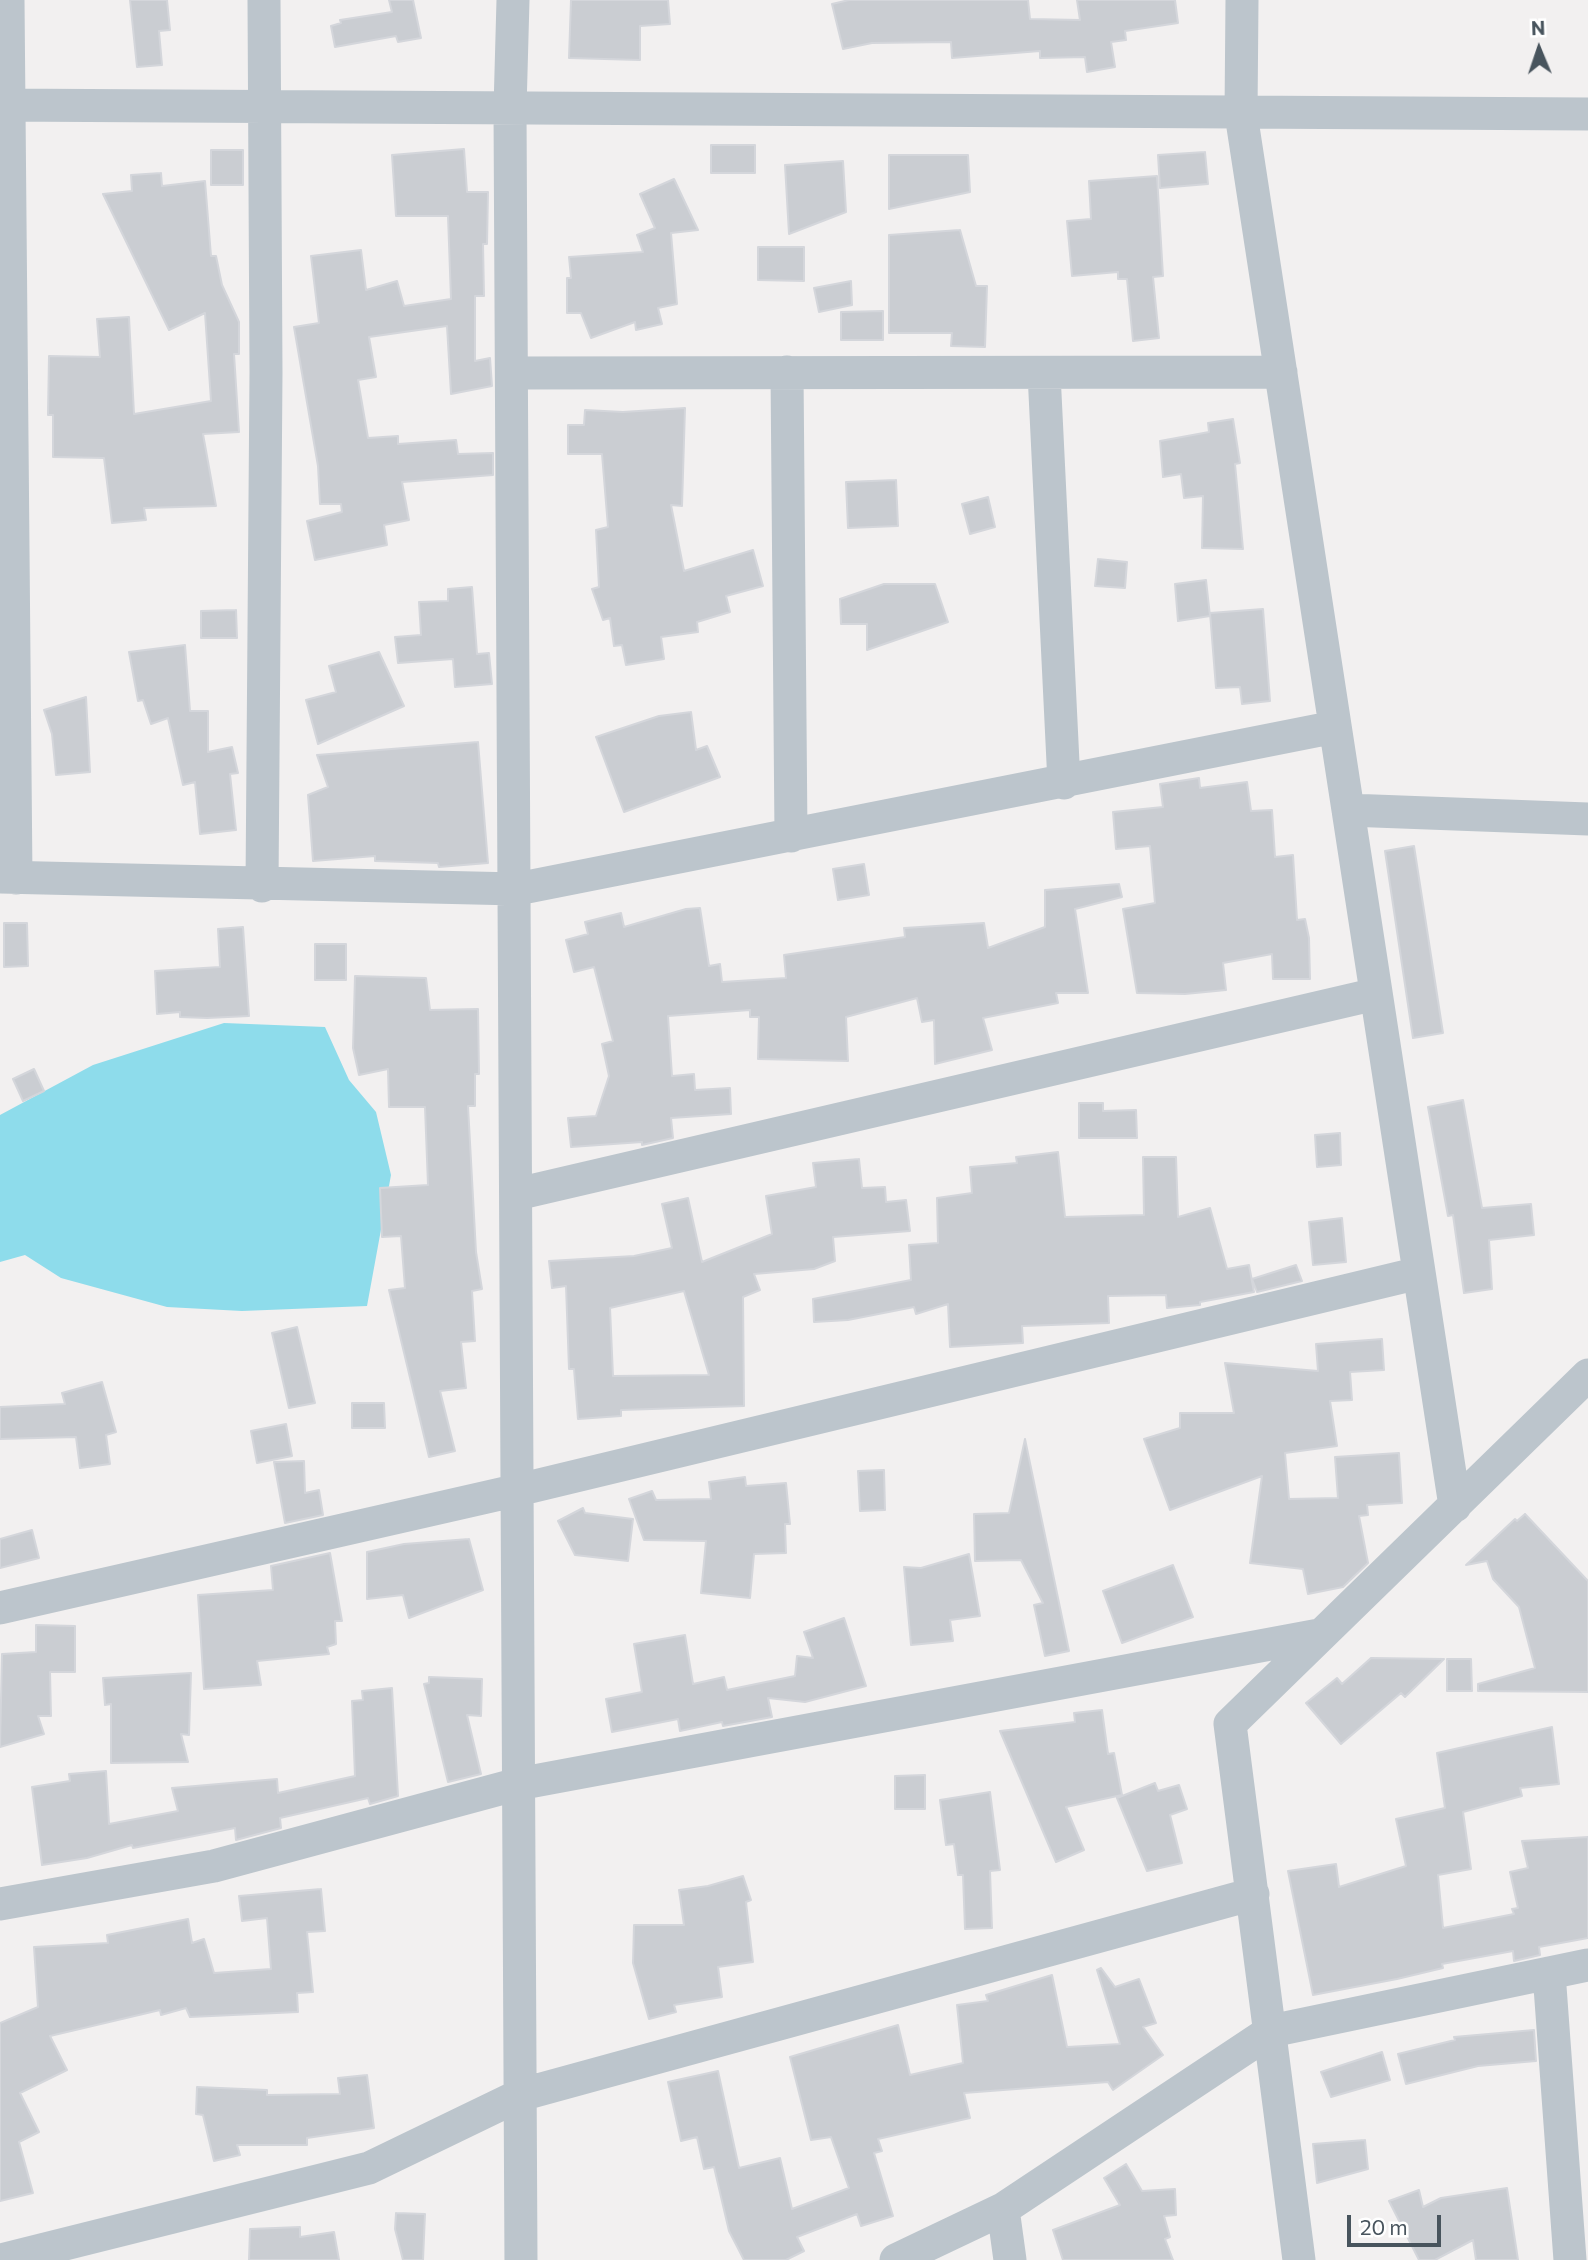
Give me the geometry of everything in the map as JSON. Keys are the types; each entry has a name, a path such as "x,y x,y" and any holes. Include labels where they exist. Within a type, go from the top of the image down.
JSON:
{"street":[{"path":"8,0 5,105 8,878 262,886 517,889 1335,727"},
{"path":"262,886 264,0"},
{"path":"513,0 510,109 517,889 521,2260"},
{"path":"1242,0 1241,114 1455,1506"},
{"path":"5,105 1588,114"},
{"path":"787,372 791,836"},
{"path":"512,373 1281,372"},
{"path":"1044,373 1063,782"},
{"path":"1348,810 1588,819"},
{"path":"517,1194 1376,993"},
{"path":"0,1608 518,1490 1419,1273"},
{"path":"1299,2260 1230,1724 1319,1634 1455,1506 1588,1375"},
{"path":"0,1904 214,1866 518,1784 1319,1634"},
{"path":"1,2260 369,2168 520,2095 1253,1894"},
{"path":"896,2260 1003,2209 1271,2031 1588,1965"},
{"path":"1549,1973 1570,2260"},
{"path":"1003,2209 1010,2260"}],"water":[{"path":"224,1023 325,1027 349,1080 376,1112 391,1175 367,1306 242,1311 167,1307 61,1278 25,1255 0,1262 0,1115 93,1065"}],"building":[{"path":"130,0 167,0 170,30 159,31 162,65 137,67"},
{"path":"389,0 413,0 421,38 398,42 396,36 335,47 331,26 341,23 340,20 392,12"},
{"path":"571,0 668,0 670,24 640,26 640,60 569,58"},
{"path":"849,0 1028,0 1030,19 1080,20 1077,0 1175,0 1178,23 1125,31 1126,40 1111,42 1115,67 1087,72 1085,57 1040,58 1040,51 952,58 951,42 872,43 843,49 832,4"},
{"path":"711,145 755,145 755,173 711,173"},
{"path":"464,149 467,192 488,192 487,244 483,244 484,296 475,296 475,361 490,358 492,386 451,394 447,326 369,337 376,377 358,380 368,438 398,436 398,444 456,440 458,454 493,453 493,475 402,482 409,520 384,525 387,545 315,560 307,521 342,512 341,504 320,504 318,466 294,327 319,323 311,256 361,250 366,290 397,281 404,306 451,299 448,216 396,216 392,155"},
{"path":"211,150 243,150 243,185 211,185"},
{"path":"1205,152 1208,184 1160,188 1158,155"},
{"path":"889,155 968,155 970,192 889,209"},
{"path":"843,161 846,212 789,234 785,165"},
{"path":"161,173 162,186 205,181 211,256 216,256 222,285 239,322 239,354 234,354 239,432 203,434 216,506 144,508 146,520 112,523 104,458 53,457 53,415 48,415 49,356 100,357 97,319 129,317 134,414 211,401 205,313 169,330 103,194 132,191 131,175"},
{"path":"1157,176 1163,276 1153,277 1159,338 1133,341 1127,279 1118,279 1118,272 1072,276 1067,221 1091,219 1089,181"},
{"path":"674,179 698,230 671,233 677,304 658,308 662,324 636,330 635,322 591,338 581,313 567,313 567,278 571,278 569,257 643,252 637,235 655,228 640,194"},
{"path":"960,230 976,286 987,286 985,347 951,346 952,333 889,333 889,235"},
{"path":"758,247 804,247 804,281 758,280"},
{"path":"851,281 852,305 819,312 814,288"},
{"path":"883,311 883,340 841,340 841,312"},
{"path":"685,408 682,506 671,505 684,571 753,550 763,586 726,596 730,612 697,622 698,632 661,637 664,659 626,665 622,645 614,646 610,618 603,620 592,589 599,587 596,530 608,527 602,454 568,454 568,425 584,425 585,410 623,412"},
{"path":"1233,419 1240,463 1235,464 1243,549 1202,548 1203,496 1184,498 1181,474 1163,477 1160,441 1209,432 1208,423"},
{"path":"896,480 898,526 848,528 846,482"},
{"path":"988,497 995,527 970,534 962,504"},
{"path":"1098,559 1127,562 1125,588 1095,586"},
{"path":"1206,580 1210,616 1178,621 1175,584"},
{"path":"884,584 935,584 948,622 867,650 867,624 841,624 840,599"},
{"path":"472,587 477,654 489,653 492,684 455,687 453,659 398,663 395,637 421,635 419,602 448,601 448,589"},
{"path":"1263,609 1270,701 1242,704 1240,687 1216,688 1210,613"},
{"path":"236,610 237,638 201,638 201,611"},
{"path":"185,645 190,711 208,711 208,752 232,747 238,773 230,774 236,830 200,834 195,782 183,785 168,718 151,724 143,700 138,701 129,652"},
{"path":"379,652 404,706 318,744 306,700 336,692 329,666"},
{"path":"86,697 90,772 56,775 52,734 44,710"},
{"path":"691,712 696,750 707,746 720,777 624,812 596,737 659,716"},
{"path":"478,742 488,863 439,867 438,863 375,861 375,856 313,861 308,795 328,787 317,755"},
{"path":"1199,778 1200,788 1247,782 1251,811 1272,810 1275,857 1293,855 1297,920 1305,919 1309,938 1310,979 1273,979 1272,954 1223,963 1226,990 1185,994 1137,993 1123,909 1155,903 1150,846 1116,849 1113,812 1163,807 1160,784"},
{"path":"1414,846 1443,1033 1413,1038 1385,851"},
{"path":"864,864 869,895 838,900 833,869"},
{"path":"1119,884 1122,897 1075,909 1088,993 1056,993 1058,1003 983,1018 992,1050 935,1064 934,1020 922,1022 917,998 846,1017 848,1061 758,1059 759,1017 750,1017 750,1010 668,1016 672,1076 694,1074 695,1090 730,1088 731,1114 671,1118 673,1138 642,1145 642,1142 571,1147 568,1118 596,1116 609,1076 602,1044 613,1041 594,967 574,972 566,940 588,934 585,922 621,913 624,927 686,909 700,908 709,966 720,964 722,982 786,978 784,955 905,937 904,928 984,923 988,948 1045,927 1045,890"},
{"path":"4,923 27,923 28,966 4,967"},
{"path":"243,927 249,1016 207,1018 180,1017 180,1012 157,1014 155,971 220,967 218,929"},
{"path":"315,944 346,944 346,980 315,980"},
{"path":"355,976 426,978 430,1010 478,1009 479,1074 475,1074 475,1106 468,1106 476,1252 482,1289 472,1291 475,1341 461,1342 466,1388 440,1391 455,1451 429,1457 389,1290 405,1288 401,1236 382,1237 380,1188 428,1185 425,1107 389,1107 388,1069 359,1075 353,1048"},
{"path":"34,1069 44,1091 23,1101 13,1079"},
{"path":"1463,1100 1482,1208 1531,1204 1534,1235 1489,1240 1492,1289 1464,1293 1453,1215 1448,1216 1428,1107"},
{"path":"1079,1103 1103,1103 1103,1111 1136,1110 1137,1138 1079,1138"},
{"path":"1340,1133 1341,1165 1317,1167 1315,1135"},
{"path":"1058,1152 1065,1217 1144,1215 1143,1157 1176,1157 1178,1217 1210,1208 1227,1269 1249,1265 1254,1292 1200,1302 1200,1305 1167,1308 1166,1295 1108,1296 1109,1323 1022,1326 1023,1343 950,1347 948,1304 916,1314 914,1307 848,1320 814,1322 813,1299 911,1280 909,1245 938,1243 937,1198 972,1193 970,1167 1017,1163 1016,1157"},
{"path":"859,1159 862,1188 885,1187 886,1202 906,1200 910,1231 833,1237 835,1261 814,1269 754,1274 760,1290 743,1297 744,1406 621,1410 621,1416 578,1419 574,1369 569,1369 566,1286 552,1288 549,1261 634,1256 672,1248 662,1204 688,1198 702,1262 772,1234 766,1196 816,1187 813,1163","holes":["684,1291 709,1375 613,1376 610,1308"]},
{"path":"1342,1218 1346,1262 1313,1265 1309,1222"},
{"path":"1296,1265 1302,1281 1257,1292 1252,1279"},
{"path":"297,1327 315,1403 289,1408 272,1333"},
{"path":"1382,1339 1384,1370 1350,1372 1352,1400 1330,1401 1337,1446 1285,1453 1289,1499 1338,1498 1335,1457 1399,1453 1402,1503 1367,1505 1368,1515 1359,1516 1368,1563 1343,1587 1308,1594 1303,1569 1250,1563 1262,1476 1170,1510 1144,1439 1180,1428 1180,1413 1234,1413 1225,1363 1318,1371 1316,1344"},
{"path":"102,1382 116,1432 106,1435 110,1464 80,1468 76,1437 0,1439 0,1407 65,1404 62,1393"},
{"path":"352,1403 384,1403 385,1428 352,1428"},
{"path":"286,1424 292,1456 257,1463 251,1431"},
{"path":"1025,1439 1069,1651 1045,1656 1034,1605 1043,1603 1021,1560 975,1561 974,1514 1009,1513"},
{"path":"304,1461 305,1493 319,1490 323,1515 285,1523 274,1462"},
{"path":"884,1470 885,1510 860,1511 858,1471"},
{"path":"745,1477 746,1486 786,1483 790,1524 785,1524 786,1553 754,1554 750,1598 701,1593 706,1541 644,1540 629,1499 652,1491 656,1500 711,1499 709,1482"},
{"path":"583,1508 585,1513 633,1519 628,1561 575,1555 558,1521"},
{"path":"1525,1514 1588,1581 1588,1692 1478,1691 1478,1684 1535,1668 1519,1607 1493,1579 1487,1561 1466,1565 1515,1519 1517,1521"},
{"path":"32,1530 39,1558 0,1568 0,1539"},
{"path":"469,1539 483,1590 409,1618 403,1595 367,1599 367,1552 404,1544"},
{"path":"330,1553 342,1621 335,1621 336,1644 327,1647 329,1654 257,1661 261,1685 204,1689 198,1595 273,1590 271,1566"},
{"path":"969,1554 980,1616 950,1620 953,1641 911,1645 904,1567 921,1568"},
{"path":"1173,1565 1193,1617 1122,1643 1103,1591"},
{"path":"844,1618 866,1686 805,1702 768,1698 772,1717 723,1726 722,1722 680,1731 678,1719 612,1732 606,1699 642,1692 634,1644 685,1635 693,1684 724,1677 727,1690 795,1676 797,1656 813,1658 804,1632"},
{"path":"36,1625 75,1626 75,1672 50,1672 51,1716 38,1716 44,1734 0,1747 2,1654 36,1652"},
{"path":"1371,1658 1444,1659 1405,1697 1401,1693 1341,1744 1306,1703 1337,1678 1342,1684"},
{"path":"1447,1659 1471,1659 1472,1691 1447,1691"},
{"path":"191,1673 189,1735 181,1734 188,1762 111,1763 111,1704 105,1705 103,1678"},
{"path":"429,1677 482,1679 481,1716 467,1715 481,1774 448,1782 424,1684 429,1683"},
{"path":"392,1688 398,1796 370,1804 368,1798 280,1818 281,1828 236,1840 235,1828 133,1848 132,1845 87,1858 42,1865 32,1787 70,1781 69,1774 106,1771 109,1824 178,1811 172,1788 277,1779 278,1793 355,1776 352,1701 363,1700 362,1691"},
{"path":"1102,1710 1108,1754 1114,1753 1122,1795 1066,1807 1084,1850 1056,1862 1000,1731 1075,1722 1074,1713"},
{"path":"1552,1727 1559,1784 1520,1788 1522,1796 1463,1812 1471,1869 1438,1875 1443,1928 1514,1914 1512,1909 1518,1908 1510,1872 1528,1868 1522,1841 1588,1837 1588,1938 1539,1947 1540,1955 1514,1961 1513,1951 1442,1964 1443,1968 1313,1995 1288,1871 1336,1864 1339,1887 1406,1866 1396,1819 1445,1808 1437,1753"},
{"path":"925,1775 925,1809 895,1809 895,1776"},
{"path":"1155,1783 1158,1791 1179,1785 1187,1809 1170,1815 1182,1863 1147,1871 1117,1798"},
{"path":"990,1792 1000,1870 990,1871 992,1928 965,1929 963,1875 958,1875 954,1844 946,1845 940,1800"},
{"path":"743,1876 751,1900 746,1902 753,1962 718,1967 722,1997 674,2005 676,2012 649,2019 633,1963 634,1925 684,1925 679,1890 708,1886"},
{"path":"321,1889 325,1931 307,1932 313,1992 297,1993 298,2012 190,2017 186,2008 161,2015 160,2010 50,2036 67,2070 20,2093 39,2132 19,2142 33,2193 0,2201 0,2023 38,2007 34,1947 108,1943 107,1935 188,1919 192,1943 204,1939 214,1973 271,1969 267,1918 242,1921 239,1896"},
{"path":"1101,1968 1115,1987 1139,1979 1156,2023 1143,2027 1163,2055 1113,2090 1108,2082 964,2093 970,2118 878,2139 882,2151 874,2153 893,2216 861,2226 857,2214 797,2237 804,2251 786,2260 744,2260 729,2231 714,2167 704,2169 697,2137 681,2141 668,2082 718,2071 739,2168 780,2158 792,2209 849,2188 831,2137 811,2140 790,2057 898,2025 910,2075 963,2063 957,2005 988,2001 986,1995 1052,1975 1067,2047 1120,2044 1097,1970"},
{"path":"1534,2030 1536,2061 1478,2066 1406,2084 1398,2054 1455,2040 1454,2037"},
{"path":"1382,2052 1390,2080 1331,2097 1321,2072"},
{"path":"367,2075 374,2128 307,2138 307,2145 237,2145 240,2155 214,2161 203,2115 196,2114 197,2087 267,2090 267,2095 340,2094 338,2078"},
{"path":"1365,2140 1368,2169 1317,2183 1313,2144"},
{"path":"1126,2164 1142,2191 1175,2189 1176,2215 1164,2216 1170,2237 1165,2239 1173,2260 1063,2260 1053,2230 1120,2205 1104,2178"},
{"path":"1507,2188 1518,2260 1476,2260 1473,2240 1435,2260 1419,2260 1389,2201 1419,2190 1423,2207 1441,2198"},
{"path":"396,2213 425,2214 423,2260 403,2260 395,2229"},
{"path":"300,2227 300,2237 334,2232 339,2260 249,2260 250,2229"}]}
